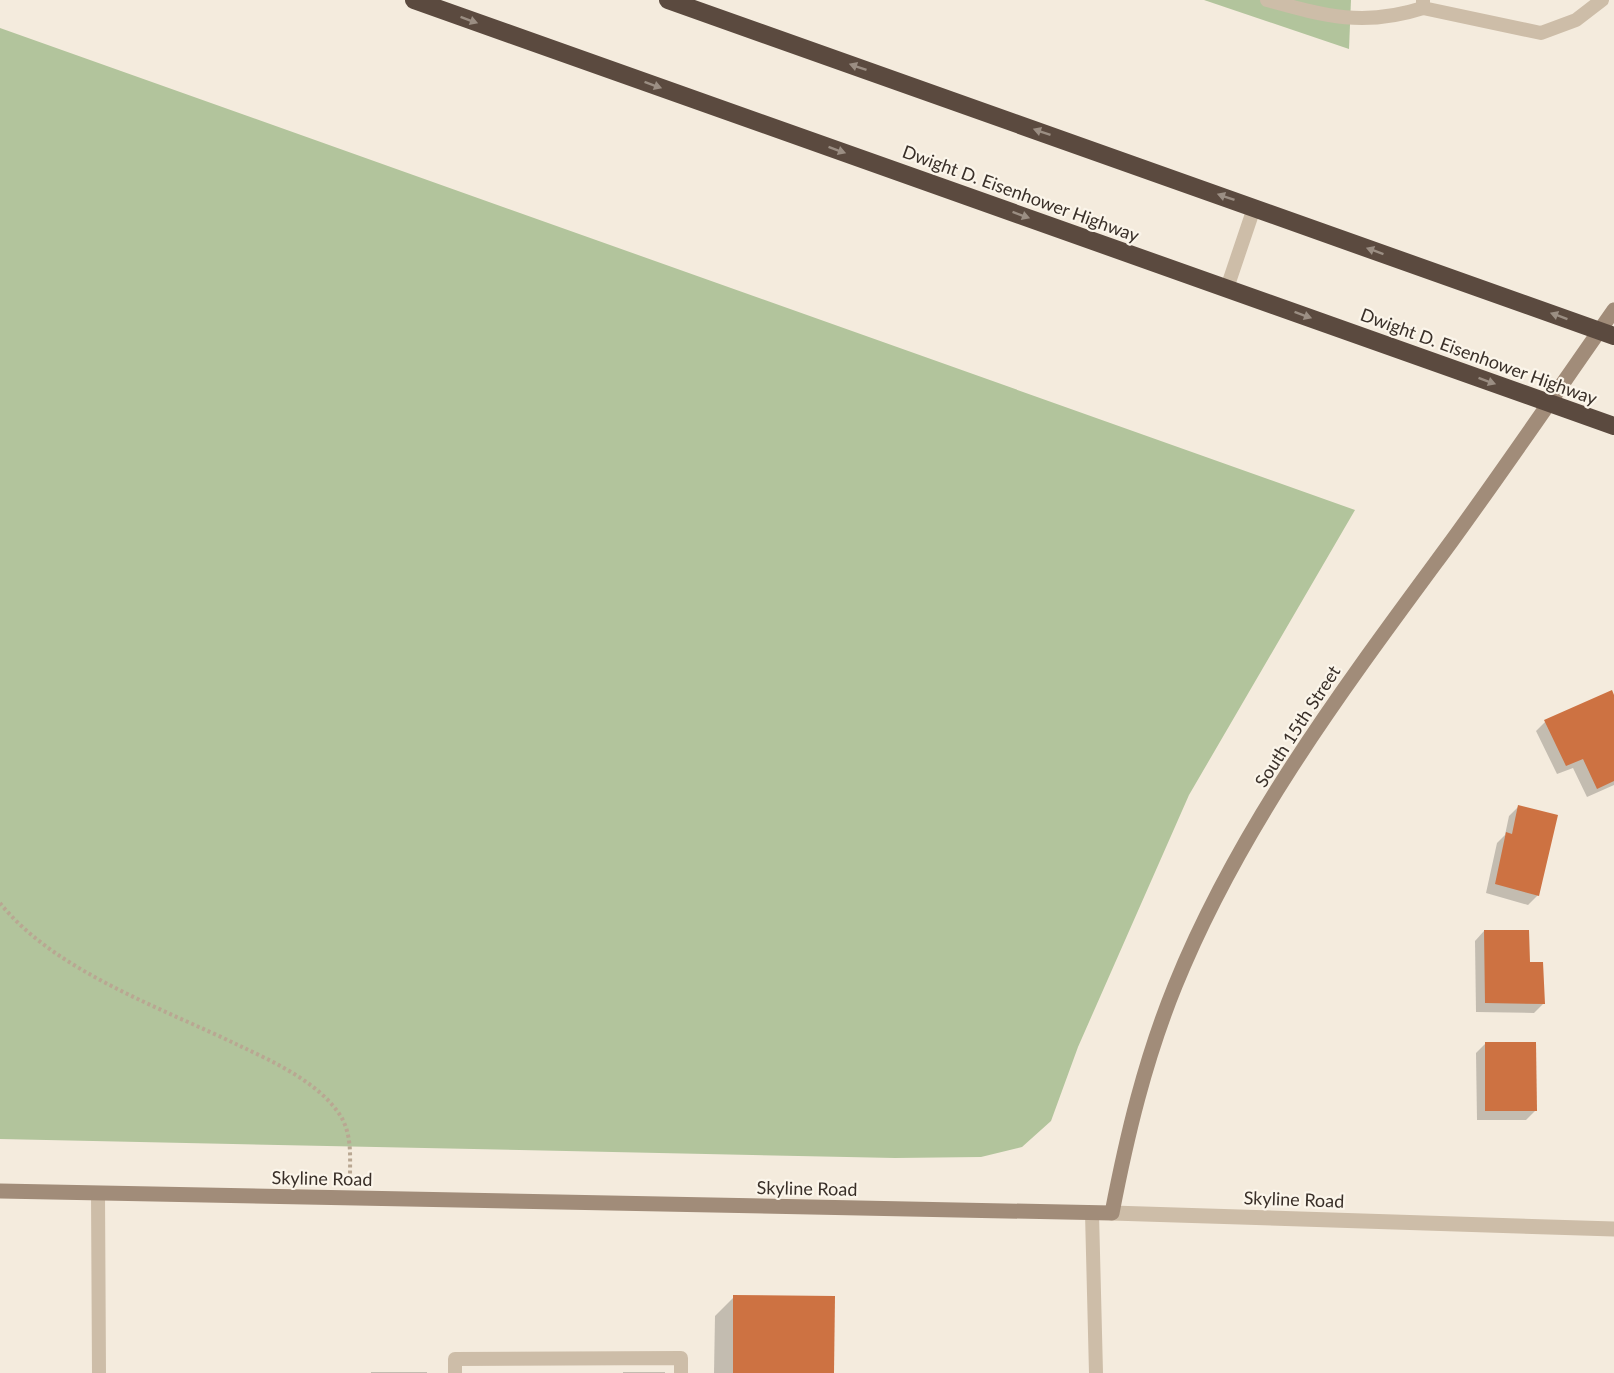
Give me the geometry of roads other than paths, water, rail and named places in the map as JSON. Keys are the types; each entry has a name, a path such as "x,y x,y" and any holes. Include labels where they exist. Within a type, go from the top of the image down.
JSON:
{"highway":[{"name":"Dwight D. Eisenhower Highway","path":"414,0 1614,426"},
{"path":"668,0 1614,336"}],"main road":[{"name":"South 15th Street","path":"1112,1213 1127,1136 1148,1057 1175,985 1208,913 1244,846 1319,722 1491,487 1614,310"},
{"name":"Skyline Road","path":"0,1191 1112,1213"}],"street":[{"name":"Skyline Road","path":"1112,1213 1614,1229"}],"lane":[{"path":"1267,0 1319,14 1367,19 1394,17 1423,4 1541,33 1576,20 1602,0"},
{"path":"1227,288 1254,208"},
{"path":"98,1193 99,1373"},
{"path":"1092,1213 1096,1373"},
{"path":"455,1373 455,1359 681,1358 681,1373"}]}
